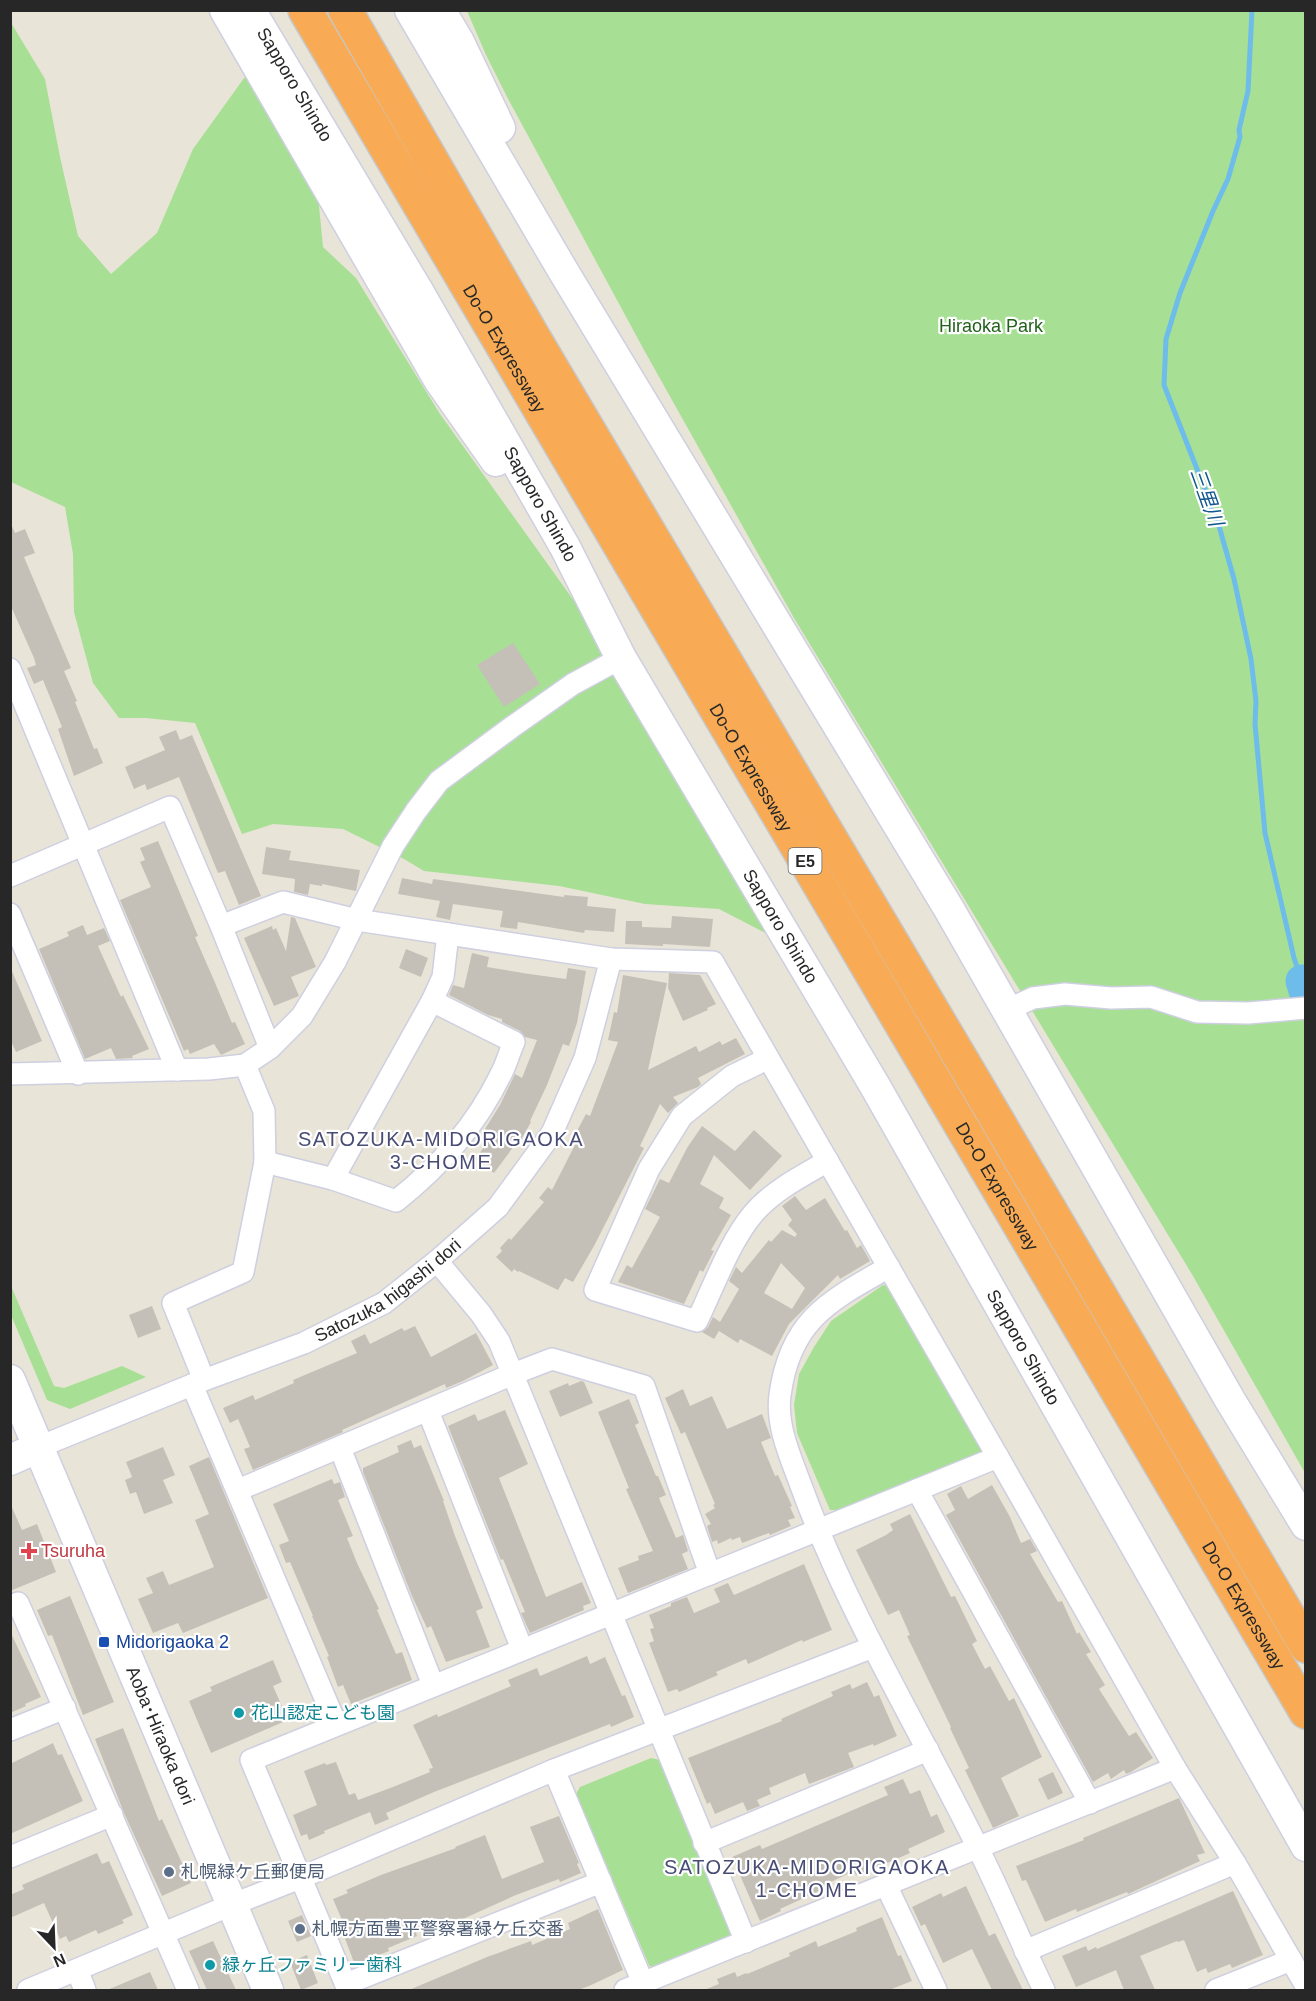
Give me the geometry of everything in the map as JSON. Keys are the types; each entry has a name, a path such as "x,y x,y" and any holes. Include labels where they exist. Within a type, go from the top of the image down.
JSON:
{"highway":[{"name":"Do-O Expressway","path":"305,10 1305,1712"},
{"name":"Do-O Expressway","path":"345,10 534,338 973,1079 1305,1646"}],"street":[{"path":"225,10 439,380 520,496 566,547"},
{"name":"Sapporo Shindo","path":"250,10 418,291 566,547 621,658 875,1086 1305,1846"},
{"path":"410,10 562,269 949,909 1230,1400 1305,1525"},
{"path":"440,10 459,42 518,164 562,269"},
{"path":"10,1074 78,1074 245,1065 270,1048 302,1016 335,962 393,846 416,811 440,781 573,684 621,658"},
{"path":"11,673 177,1070"},
{"path":"10,876 170,807 270,1048"},
{"path":"221,926 283,902 357,920 610,959 713,962 1175,1768 1235,1863 1305,1986"},
{"path":"10,914 78,1074"},
{"path":"333,1179 432,1001 443,977 448,934"},
{"name":"Satozuka higashi dori","path":"10,1460 198,1382 304,1343 384,1303 437,1261 498,1207 552,1133 585,1058 610,959"},
{"path":"1007,1010 1033,998 1065,994 1111,998 1151,997 1197,1012 1248,1013 1296,1009"},
{"path":"265,1162 333,1179 396,1201 446,1155 477,1115 501,1076 514,1042 432,1001"},
{"path":"767,1059 732,1076 682,1116 649,1169 595,1290 697,1321 733,1245 753,1214 777,1192 828,1161"},
{"path":"245,1065 264,1111 265,1162 243,1272 173,1303 198,1382 238,1490 336,1724"},
{"path":"437,1261 481,1314 499,1341 746,1942"},
{"path":"888,1266 842,1294 816,1314 796,1341 784,1373 780,1398 781,1425 817,1530 873,1647 978,1848 1044,1990"},
{"path":"238,1490 552,1359 644,1386 710,1574"},
{"name":"Aoba･Hiraoka dori","path":"10,1380 267,1990"},
{"path":"428,1411 522,1649"},
{"path":"340,1448 433,1685"},
{"path":"601,1882 347,1987 251,1760 998,1457"},
{"path":"917,1490 1090,1803"},
{"path":"10,1606 18,1602 188,1990"},
{"path":"28,1990 554,1770 873,1647"},
{"path":"10,1730 64,1708"},
{"path":"704,1843 928,1749"},
{"path":"554,1770 601,1882 634,1987 1175,1768"},
{"path":"10,1857 112,1815"},
{"path":"1025,1951 1235,1863"},
{"path":"886,1885 930,1989"},
{"path":"1216,1990 1291,1960"},
{"path":"77,1970 85,1990"}],"green space":[{"name":"Hiraoka Park","path":"467,11 1305,11 1305,1473 1193,1276 794,618 644,350 506,95"},
{"path":"10,21 45,79 78,236 111,274 157,233 193,149 247,74 318,196 323,247 356,278 440,414 592,626 775,938 719,909 645,904 559,886 424,871 343,829 273,824 242,834 195,723 119,718 93,683 74,612 73,554 65,507 11,482"},
{"path":"883,1285 891,1286 983,1449 979,1454 837,1510 830,1510 797,1433 794,1405 799,1374 831,1321"},
{"path":"11,1286 54,1386 64,1388 122,1366 146,1377 70,1409 47,1400 11,1315"},
{"path":"651,1758 660,1760 732,1936 653,1969 649,1965 576,1794 580,1787"}],"building":[{"path":"11,524 15,533 25,529 35,553 24,557 71,668 64,671 77,701 75,702 94,749 97,748 103,763 74,776 58,729 62,727 43,680 34,684 27,668 36,665 10,604"},
{"path":"513,643 540,684 504,707 477,665"},
{"path":"176,730 180,740 192,735 261,896 239,905 225,871 218,873 179,777 147,790 145,784 134,789 125,767 165,750 159,737"},
{"path":"158,841 198,936 195,937 232,1023 235,1022 245,1044 221,1055 214,1044 190,1054 188,1049 184,1051 120,900 151,887 140,862 145,860 140,848"},
{"path":"266,847 291,851 289,860 360,870 356,891 322,884 322,886 310,884 308,895 294,892 295,879 262,874"},
{"path":"402,878 432,884 433,879 564,897 564,895 588,897 587,906 616,909 614,932 585,930 584,933 518,922 517,929 500,927 503,911 453,904 450,920 436,917 440,901 398,894"},
{"path":"672,916 713,919 710,947 625,944 626,921 642,921 642,927 671,928"},
{"path":"291,917 295,918 316,967 291,977 299,996 274,1006 244,938 272,926 273,930 276,928 286,951"},
{"path":"83,925 87,935 104,928 110,941 98,946 121,997 123,995 149,1049 132,1056 133,1058 116,1059 111,1048 85,1059 39,949 69,936 67,932"},
{"path":"406,949 428,958 421,977 399,968"},
{"path":"472,953 489,957 487,967 529,974 566,979 568,968 586,971 577,1023 569,1046 563,1044 531,1122 517,1147 514,1146 494,1173 475,1159 494,1134 485,1129 515,1074 522,1078 537,1040 525,1037 520,1031 502,1022 502,1019 488,1015 449,995 453,985 464,988"},
{"path":"11,969 42,1041 16,1052 10,1039"},
{"path":"669,973 700,975 716,1004 683,1021 668,988"},
{"path":"623,975 667,983 648,1070 696,1046 699,1052 720,1041 722,1045 736,1038 745,1054 698,1078 701,1084 698,1087 673,1097 678,1103 668,1113 660,1104 640,1146 644,1148 594,1246 573,1282 565,1278 558,1290 514,1269 512,1272 496,1257 502,1251 500,1248 509,1238 511,1240 544,1202 539,1198 548,1187 552,1190 578,1139 580,1133 577,1131 586,1114 590,1116 618,1042 608,1040 614,1012 617,1013"},
{"path":"702,1126 735,1151 754,1130 782,1156 750,1190 714,1155 700,1184 724,1198 719,1208 731,1215 711,1250 714,1251 703,1272 700,1270 684,1304 618,1282 627,1265 632,1268 660,1217 645,1209 660,1179 669,1183 687,1148"},
{"path":"795,1196 806,1210 825,1198 857,1248 861,1245 870,1261 840,1279 838,1275 789,1324 772,1356 740,1339 738,1343 719,1331 714,1339 702,1332 708,1327 713,1317 720,1322 739,1289 729,1281 736,1267 742,1273 769,1240 771,1242 782,1230 795,1237 797,1234 788,1225 792,1220 782,1206","holes":["781,1263 805,1288 792,1309 764,1293"]},
{"path":"152,1306 161,1329 138,1338 129,1315"},
{"path":"415,1326 431,1357 476,1333 493,1365 463,1381 446,1388 445,1384 342,1430 343,1432 253,1470 244,1449 250,1447 238,1419 230,1423 223,1408 253,1395 255,1400 294,1383 293,1380 357,1353 351,1341 365,1334 370,1344 402,1328 404,1331"},
{"path":"584,1382 593,1403 560,1417 549,1391 568,1383 569,1386"},
{"path":"683,1389 690,1406 712,1396 727,1429 762,1414 771,1438 761,1442 775,1476 778,1475 792,1506 790,1507 795,1518 788,1520 791,1526 742,1543 740,1537 718,1544 717,1540 712,1542 707,1526 711,1524 705,1514 715,1508 713,1505 715,1504 685,1432 681,1434 665,1398"},
{"path":"629,1399 639,1423 635,1425 666,1495 659,1498 676,1538 683,1535 688,1551 682,1554 688,1569 628,1593 618,1568 639,1560 638,1556 653,1551 626,1489 629,1488 598,1412"},
{"path":"505,1410 528,1464 499,1478 546,1597 582,1582 591,1603 583,1606 584,1610 530,1633 521,1613 525,1612 503,1559 501,1560 498,1553 448,1426 475,1414 478,1421"},
{"path":"411,1440 414,1448 421,1445 444,1501 483,1608 476,1611 490,1647 446,1662 431,1626 427,1628 412,1596 363,1472 363,1468 399,1452 397,1446"},
{"path":"163,1447 175,1475 163,1480 173,1503 144,1514 136,1492 130,1494 125,1480 132,1477 126,1462"},
{"path":"209,1457 268,1598 183,1633 178,1623 153,1633 138,1599 153,1593 146,1578 163,1571 169,1585 214,1567 195,1520 209,1514 189,1466"},
{"path":"332,1479 334,1484 340,1482 345,1497 338,1500 353,1536 347,1538 379,1609 377,1610 396,1654 402,1652 412,1680 351,1704 343,1685 338,1687 327,1657 329,1656 313,1616 290,1562 286,1563 279,1545 289,1541 273,1504"},
{"path":"992,1485 1021,1543 1030,1539 1037,1551 1030,1554 1058,1602 1062,1601 1077,1634 1079,1632 1091,1652 1086,1654 1105,1685 1099,1689 1129,1736 1136,1732 1153,1758 1131,1772 1126,1774 1124,1770 1111,1779 1108,1773 1093,1782 946,1515 955,1510 947,1494 961,1486 968,1499"},
{"name":"Tsuruha","path":"10,1503 22,1530 37,1524 56,1572 10,1591"},
{"path":"910,1514 951,1597 955,1596 977,1641 972,1644 985,1669 990,1666 1009,1701 1014,1698 1042,1757 1001,1778 1019,1816 993,1828 965,1770 969,1768 951,1727 907,1636 910,1635 899,1610 888,1615 856,1550 886,1535 893,1530 890,1524"},
{"path":"804,1564 832,1630 803,1642 802,1640 748,1664 746,1659 716,1672 718,1675 679,1692 677,1689 668,1692 649,1643 654,1641 650,1629 654,1628 649,1615 687,1597 694,1613 720,1602 714,1589 728,1583 734,1595"},
{"path":"70,1596 114,1702 83,1715 52,1635 48,1636 37,1610"},
{"path":"10,1631 41,1697 10,1713"},
{"path":"587,1656 590,1664 605,1657 634,1717 611,1727 610,1724 434,1792 386,1813 389,1819 375,1825 370,1812 324,1831 325,1833 309,1840 307,1834 301,1836 293,1815 317,1805 304,1771 325,1763 326,1765 336,1762 349,1795 355,1793 358,1800 430,1772 429,1769 433,1768 413,1725 437,1714 438,1717 511,1686 508,1680 537,1668 540,1676"},
{"name":"花山認定こども園","path":"273,1660 282,1682 273,1686 288,1720 211,1753 189,1701 212,1691 210,1687"},
{"path":"867,1682 874,1697 879,1695 897,1736 874,1746 873,1744 848,1753 854,1767 809,1784 805,1773 769,1788 771,1794 757,1800 760,1806 747,1811 743,1802 715,1814 710,1802 707,1804 688,1758 782,1721 781,1719 833,1696 831,1692 850,1684 852,1689"},
{"path":"123,1728 159,1821 162,1819 191,1883 162,1896 124,1813 95,1739"},
{"path":"53,1743 58,1755 62,1754 83,1801 10,1834 10,1764"},
{"path":"1053,1772 1063,1793 1048,1800 1038,1779"},
{"path":"903,1779 910,1794 920,1790 931,1817 937,1814 945,1832 908,1849 910,1853 856,1875 854,1871 818,1888 819,1891 760,1921 732,1857 760,1845 762,1849 888,1795 884,1787"},
{"path":"1179,1798 1205,1853 1197,1855 1200,1861 1128,1894 1127,1892 1077,1912 1076,1909 1045,1922 1026,1880 1022,1881 1016,1866 1084,1840 1083,1838"},
{"path":"559,1816 581,1873 516,1895 454,1923 452,1918 416,1933 417,1936 388,1948 389,1951 355,1965 341,1928 345,1927 333,1899 348,1893 346,1890 381,1875 485,1835 502,1879 544,1862 530,1827"},
{"path":"97,1853 102,1864 109,1861 133,1915 122,1920 124,1923 98,1934 96,1930 69,1942 66,1936 60,1939 44,1903 10,1918 10,1895 24,1889 22,1885"},
{"path":"966,1886 989,1936 995,1933 1023,1990 992,1990 972,1949 943,1963 925,1924 921,1926 912,1907 941,1893 943,1897"},
{"path":"1233,1891 1263,1955 1232,1968 1230,1964 1208,1973 1206,1968 1197,1972 1184,1940 1177,1941 1140,1956 1155,1990 1124,1990 1116,1970 1076,1987 1062,1956 1086,1946 1088,1951 1096,1947 1097,1949"},
{"path":"598,1909 623,1970 589,1986 578,1990 409,1990 487,1957 531,1941 532,1945 570,1929 568,1923"},
{"name":"札幌方面豊平警察署緑ケ丘交番","path":"302,1915 311,1936 297,1942 288,1921"},
{"path":"882,1917 898,1956 901,1955 912,1981 889,1990 704,1990 719,1984 717,1979 735,1972 737,1977 747,1974 790,1956 789,1953 816,1941 818,1947 857,1931 856,1928"},
{"name":"緑ヶ丘ファミリー歯科","path":"213,1941 236,1990 207,1990 189,1951"},
{"path":"307,1955 318,1983 301,1990 290,1962"},
{"path":"150,1972 158,1990 107,1990"}],"waterway":[{"name":"三里川","path":"1252,10 1248,91 1239,130 1240,137 1228,179 1180,293 1166,339 1164,385 1208,497 1208,506 1215,512 1234,579 1251,659 1265,833 1294,958 1302,981"},
{"name":"三里川","path":"1302,981 1306,994"}],"place":[{"name":"Tsuruha","path":"29,1551"},
{"name":"Midorigaoka 2","path":"104,1642"},
{"name":"花山認定こども園","path":"239,1713"},
{"name":"札幌緑ケ丘郵便局","path":"169,1872"},
{"name":"札幌方面豊平警察署緑ケ丘交番","path":"300,1929"},
{"name":"緑ヶ丘ファミリー歯科","path":"210,1965"}],"district":[{"name":"SATOZUKA-MIDORIGAOKA 3-CHOME","path":"441,1150"},
{"name":"SATOZUKA-MIDORIGAOKA 1-CHOME","path":"807,1878"}]}
